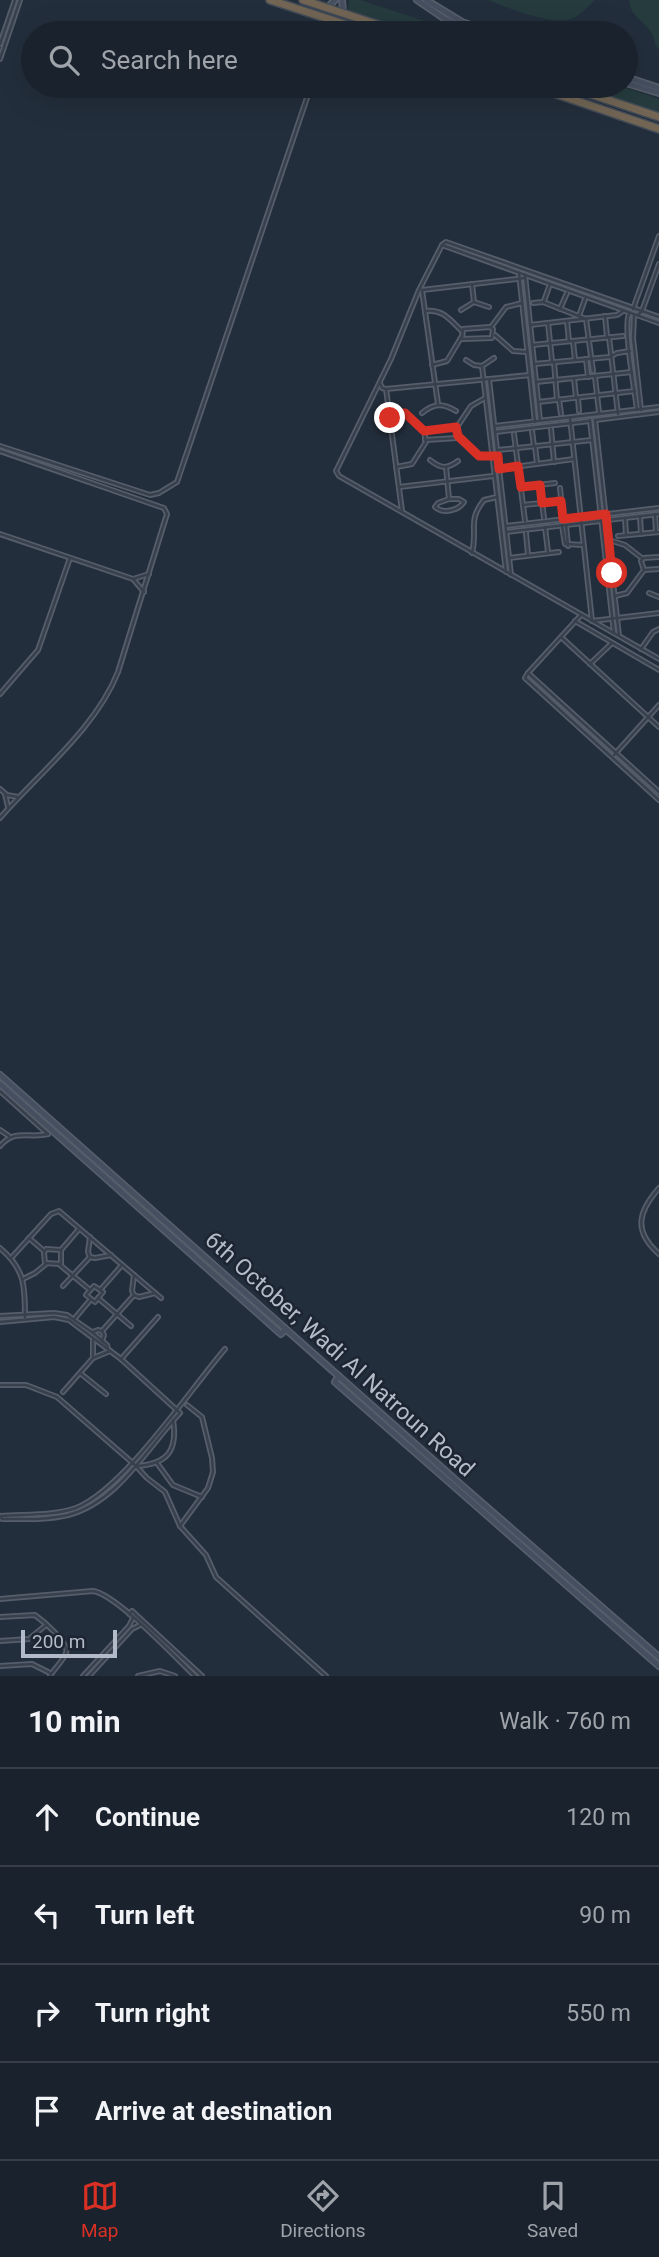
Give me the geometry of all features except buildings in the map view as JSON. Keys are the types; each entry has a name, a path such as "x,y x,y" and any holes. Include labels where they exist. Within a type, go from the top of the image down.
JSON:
{"highway":[{"path":"270,0 335,21"},
{"path":"303,0 366,21"},
{"path":"568,98 659,129"},
{"path":"602,98 659,117"}],"street":[{"path":"0,59 17,0"},
{"path":"327,8 335,0"},
{"path":"342,0 344,14"},
{"path":"417,0 449,21"},
{"path":"426,0 460,21"},
{"path":"0,44 9,24"},
{"path":"638,81 659,88"},
{"path":"638,87 659,93"},
{"path":"0,446 150,495 159,493 177,482 307,98"},
{"path":"639,410 626,320 638,299 659,236"},
{"path":"659,317 449,242 442,246 420,290 380,383 336,469 339,476 659,659"},
{"path":"442,246 659,323"},
{"path":"639,410 632,320 642,311 659,264"},
{"path":"519,273 535,422"},
{"path":"420,290 525,277"},
{"path":"525,277 540,421"},
{"path":"472,284 474,302"},
{"path":"543,302 550,284"},
{"path":"578,295 580,289"},
{"path":"420,290 438,404"},
{"path":"561,309 566,293"},
{"path":"579,316 584,299"},
{"path":"638,299 645,302"},
{"path":"474,302 489,307"},
{"path":"461,310 474,302"},
{"path":"533,303 543,302 586,318"},
{"path":"462,331 491,327 506,307 522,303"},
{"path":"425,311 440,311 462,331 462,336 447,361 432,365"},
{"path":"530,325 605,317 623,311"},
{"path":"524,317 529,316"},
{"path":"605,317 618,415"},
{"path":"586,318 593,370"},
{"path":"567,321 575,360"},
{"path":"548,323 561,414"},
{"path":"491,327 493,334 513,351 527,352"},
{"path":"462,336 464,340 491,338 493,334"},
{"path":"628,335 633,334"},
{"path":"532,345 623,336"},
{"path":"534,364 592,359 630,351"},
{"path":"466,360 482,366 494,358"},
{"path":"586,359 588,377"},
{"path":"482,366 506,572"},
{"path":"536,382 632,372"},
{"path":"380,383 386,390 530,375"},
{"path":"595,377 599,412"},
{"path":"574,378 579,411"},
{"path":"489,379 511,575"},
{"path":"386,390 402,513"},
{"path":"538,402 635,391"},
{"path":"485,398 471,406 457,427 458,436 479,456 498,456"},
{"path":"422,413 438,404 456,411"},
{"path":"495,432 513,432 593,420 639,410 659,410"},
{"path":"494,426 659,410"},
{"path":"389,414 405,413 424,431 426,441 412,464 396,467"},
{"path":"570,418 592,621"},
{"path":"593,420 592,440 615,596 614,634"},
{"path":"593,420 603,515"},
{"path":"511,424 525,521"},
{"path":"424,431 457,427"},
{"path":"551,429 554,462"},
{"path":"532,431 537,464"},
{"path":"426,441 458,436"},
{"path":"497,450 592,440"},
{"path":"0,818 88,722 108,694 118,672 167,515 164,508 1,452"},
{"path":"499,469 574,459"},
{"path":"430,460 438,466 446,467 458,461"},
{"path":"446,467 449,499"},
{"path":"399,487 494,476"},
{"path":"521,487 555,484"},
{"path":"540,485 544,519"},
{"path":"559,488 563,519"},
{"path":"472,553 475,537 474,517 484,500 497,496"},
{"path":"449,499 464,502 461,507 451,510 440,511 435,508 438,503 449,499"},
{"path":"523,505 561,501"},
{"path":"506,526 659,508"},
{"path":"499,513 504,513"},
{"path":"506,532 657,514 657,533 618,536"},
{"path":"640,516 641,534"},
{"path":"625,518 626,536"},
{"path":"604,520 619,636"},
{"path":"564,525 563,542 568,546 584,545"},
{"path":"545,527 548,553"},
{"path":"526,533 528,555"},
{"path":"0,534 133,579 144,592"},
{"path":"608,540 625,545 643,559 659,557"},
{"path":"509,558 559,552"},
{"path":"0,694 38,650 70,558"},
{"path":"643,559 644,570"},
{"path":"615,596 627,593 644,570 659,569"},
{"path":"133,579 149,574"},
{"path":"649,593 659,597"},
{"path":"592,621 659,613"},
{"path":"581,615 525,676 526,680 659,800"},
{"path":"575,621 659,670"},
{"path":"641,649 653,632 659,629"},
{"path":"561,637 659,727"},
{"path":"590,664 611,643"},
{"path":"528,673 659,792"},
{"path":"611,758 659,705"},
{"path":"0,789 5,794 18,797"},
{"path":"5,794 8,808"},
{"name":"6th October, Wadi Al Natroun Road","path":"0,1075 659,1657"},
{"name":"6th October, Wadi Al Natroun Road","path":"0,1084 281,1334 286,1329"},
{"path":"0,1091 48,1134 10,1136 0,1130"},
{"path":"0,1146 10,1136"},
{"path":"659,1188 648,1200 641,1217 643,1235 659,1254"},
{"path":"12,1258 56,1211 62,1212 161,1298"},
{"path":"60,1265 61,1250 80,1228"},
{"path":"90,1237 90,1257"},
{"path":"29,1238 44,1251 46,1264"},
{"path":"0,1248 12,1258 23,1279 25,1317"},
{"path":"44,1251 61,1250"},
{"path":"90,1257 111,1255"},
{"path":"64,1286 90,1257"},
{"path":"23,1279 46,1264 60,1265 90,1291"},
{"path":"100,1290 122,1265"},
{"path":"134,1275 134,1295"},
{"path":"94,1286 100,1290 103,1292 94,1302 86,1295 94,1286"},
{"path":"134,1295 139,1297 155,1293"},
{"path":"93,1333 102,1331 134,1295"},
{"path":"98,1298 131,1326"},
{"path":"75,1319 91,1299"},
{"path":"0,1322 58,1313 75,1319 109,1350"},
{"path":"0,1316 63,1318 72,1322 121,1359 180,1413 103,1498 77,1512 55,1517 2,1519 0,1516"},
{"path":"121,1359 158,1317"},
{"path":"102,1331 102,1341"},
{"path":"93,1339 93,1358"},
{"path":"135,1464 225,1349"},
{"path":"63,1392 93,1358 109,1350"},
{"path":"80,1373 106,1394"},
{"name":"6th October, Wadi Al Natroun Road","path":"340,1376 335,1382 659,1666"},
{"path":"0,1385 26,1385 57,1397 135,1464 165,1492 180,1526 202,1549 216,1577 326,1676"},
{"path":"180,1526 202,1497 212,1478 212,1458 202,1417 187,1405"},
{"path":"135,1464 157,1463 165,1458 175,1435 173,1420"},
{"path":"157,1463 171,1483 202,1497"},
{"path":"0,1599 97,1591 131,1612 202,1676"},
{"path":"131,1612 133,1618 195,1676"},
{"path":"0,1617 32,1615 67,1647 50,1675 32,1664 0,1666"},
{"path":"89,1676 130,1628 133,1618"},
{"path":"0,1641 29,1639 46,1625"},
{"path":"83,1676 130,1628 141,1625"},
{"path":"138,1676 152,1672 176,1676"}],"green space":[{"path":"349,0 361,0 425,21 378,21 348,9"},
{"path":"488,0 595,0 574,18 554,20"},
{"path":"629,0 659,0 659,50 652,34 632,11"},
{"path":"638,92 659,99 659,115 607,98 638,98"}],"route":[{"path":"390,418 389,414 405,413 424,431 456,427 458,436 479,456 498,456 499,469 518,466 521,487 540,485 542,503 561,501 563,519 606,514 612,573"}]}
